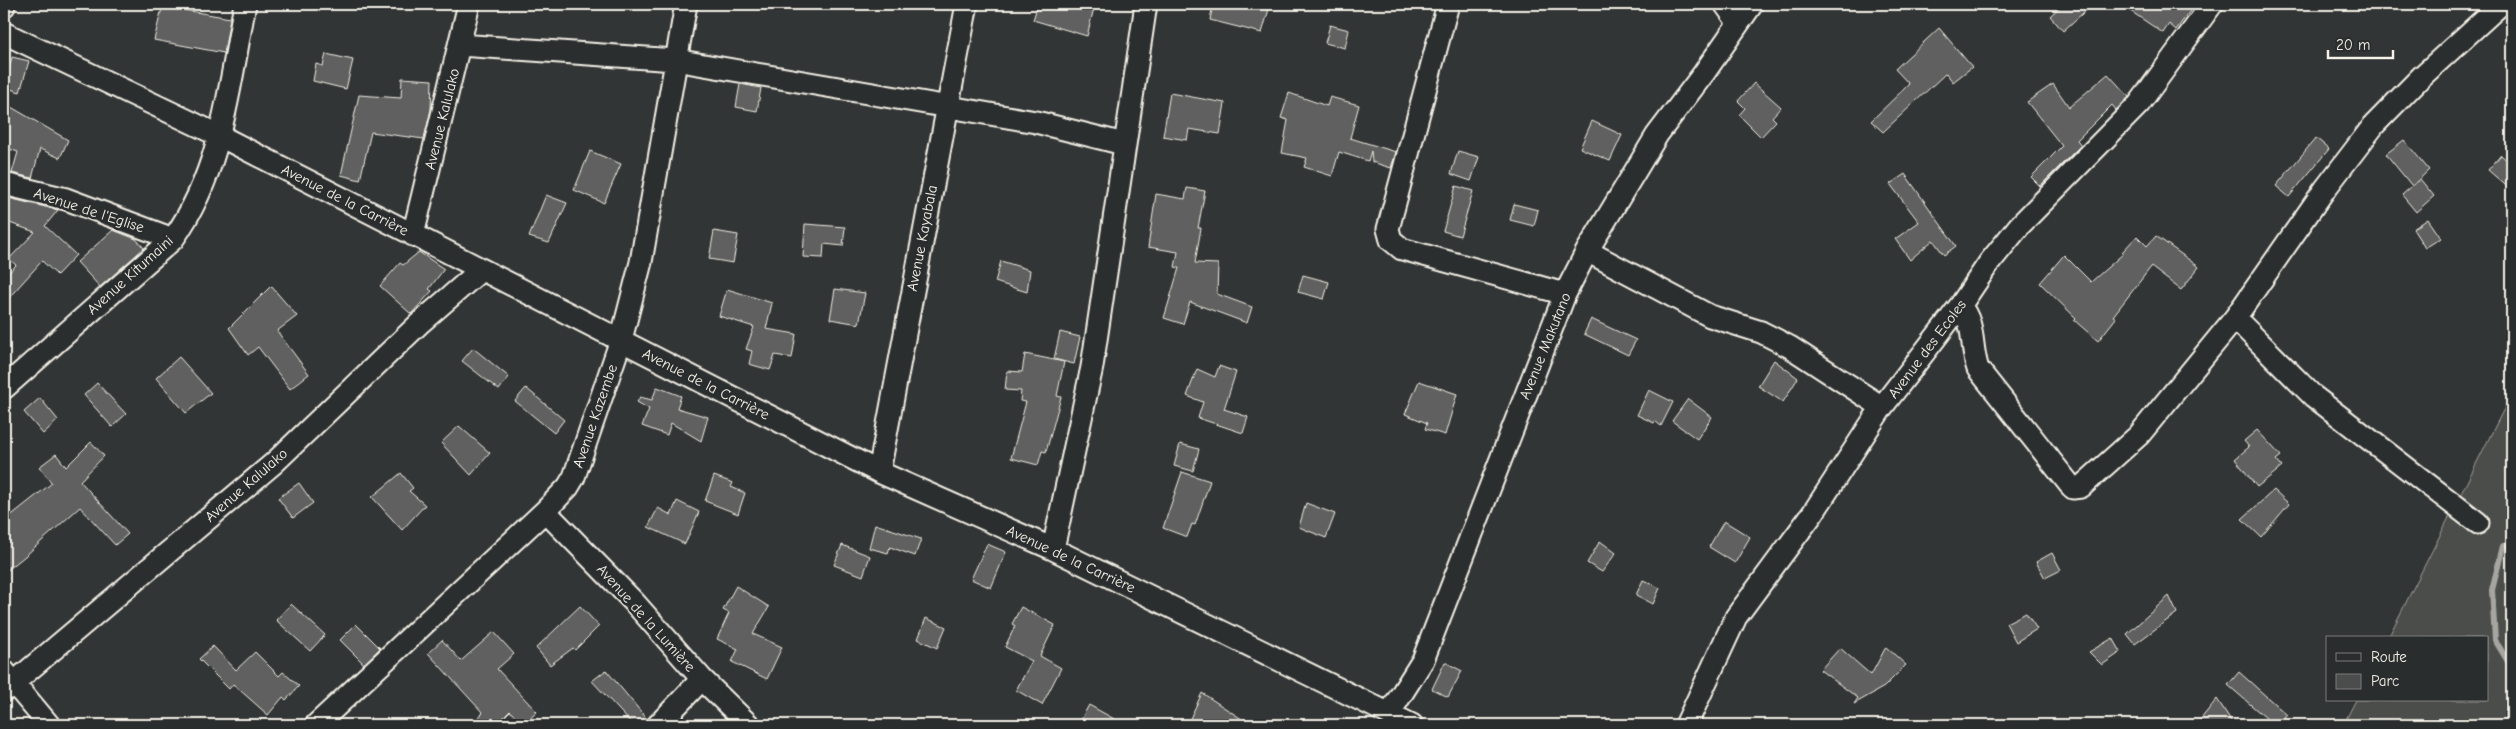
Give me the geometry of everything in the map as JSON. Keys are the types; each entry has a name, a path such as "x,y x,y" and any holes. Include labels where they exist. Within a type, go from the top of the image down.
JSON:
{"street":[{"name":"Avenue Kitumaini","path":"4,388 173,239 191,212 220,136 245,4"},
{"name":"Avenue Kalulako","path":"413,235 469,4"},
{"name":"Avenue Kazembe","path":"316,725 545,511 568,487 574,477 621,340 641,262 686,4"},
{"name":"Avenue Kayabala","path":"878,472 967,4"},
{"path":"1053,549 1092,367 1146,4"},
{"path":"1448,4 1388,229 1391,240 1402,249 1565,294"},
{"path":"1725,4 1738,22"},
{"name":"Avenue Makutano","path":"1389,714 1423,660 1565,294 1587,251 1657,135 1752,4"},
{"name":"Avenue des Ecoles","path":"1686,725 1736,618 1813,513 1882,407 1960,306 1989,262 2020,225 2139,104 2212,4"},
{"path":"1960,306 1971,322 1973,355 1978,368 2070,485 2077,488 2091,481 2139,435 2235,318 2325,189 2374,125 2421,77 2501,4"},
{"name":"Avenue de la Carrière","path":"4,33 220,136 878,472 1053,549 1411,725"},
{"path":"460,45 675,60 1036,122 1124,144"},
{"name":"Avenue de l'Eglise","path":"4,184 66,199 173,239"},
{"path":"1587,251 1710,316 1762,332 1790,347 1882,407"},
{"name":"Avenue Kalulako","path":"7,681 274,463 421,322 481,270"},
{"path":"2235,318 2313,396 2478,523"},
{"name":"Avenue de la Lumière","path":"545,511 634,602 702,679 748,725"},
{"path":"658,725 702,679"},
{"path":"7,681 49,725"}],"green space":[{"path":"2512,393 2512,725 2343,725 2355,702 2488,702 2488,636 2389,636"}],"building":[{"path":"163,4 186,4 184,10 230,18 224,53 154,40"},
{"path":"1038,4 1095,4 1087,36 1033,20"},
{"path":"1213,4 1252,4 1269,9 1262,33 1210,20"},
{"path":"2063,4 2093,4 2063,31 2050,16"},
{"path":"2120,4 2195,4 2176,30 2169,24 2163,33"},
{"path":"1330,25 1349,30 1345,48 1325,43"},
{"path":"1939,28 1972,67 1953,82 1946,73 1883,132 1871,121 1909,84 1895,69"},
{"path":"326,54 353,60 346,89 313,81 316,64 323,66"},
{"path":"12,57 29,61 20,92 4,87"},
{"path":"2108,74 2129,97 2116,110 2112,105 2077,140 2081,145 2040,186 2031,177 2062,146 2027,102 2053,84 2069,107"},
{"path":"402,78 432,80 431,110 424,139 371,132 360,180 341,175 359,95 401,98"},
{"path":"1754,83 1781,107 1772,117 1776,121 1761,137 1739,115 1745,108 1738,101"},
{"path":"740,84 761,88 757,111 736,107"},
{"path":"1170,93 1225,103 1220,134 1189,129 1187,140 1163,136"},
{"path":"1289,93 1327,106 1330,97 1359,105 1350,138 1396,152 1391,168 1372,162 1371,151 1368,161 1339,152 1332,176 1304,167 1307,158 1282,153 1288,120 1281,118"},
{"path":"11,107 68,140 60,158 40,149 32,178 12,173 18,152 4,147 4,119"},
{"path":"1592,121 1622,135 1610,161 1580,148"},
{"path":"2316,138 2329,149 2289,197 2276,186"},
{"path":"2404,140 2429,170 2412,186 2386,154"},
{"path":"590,151 621,164 604,203 574,190"},
{"path":"1458,151 1479,157 1471,181 1451,174"},
{"path":"2501,155 2512,165 2512,191 2488,170"},
{"path":"1905,174 1956,246 1944,255 1933,240 1910,260 1895,239 1919,222 1890,184"},
{"path":"2420,179 2434,196 2416,212 2402,195"},
{"path":"1456,186 1473,191 1460,236 1443,231"},
{"path":"1187,188 1205,191 1198,228 1201,228 1195,263 1218,264 1217,294 1252,307 1247,323 1190,302 1183,324 1164,318 1179,268 1175,267 1178,252 1148,247 1156,194 1185,199"},
{"path":"546,195 567,203 549,243 529,237"},
{"path":"4,197 58,210 45,226 76,255 57,275 42,261 4,303 4,278 16,265 9,259 35,232 4,221"},
{"path":"1514,204 1538,210 1534,226 1510,220"},
{"path":"2428,219 2441,238 2425,248 2413,229"},
{"path":"805,224 845,227 843,246 824,244 823,258 803,257"},
{"path":"113,230 136,239 144,248 100,287 77,262"},
{"path":"714,231 738,235 733,263 709,259"},
{"path":"2137,236 2147,246 2156,236 2199,267 2181,290 2151,267 2113,316 2116,318 2098,341 2074,320 2076,318 2040,283 2064,255 2091,282 2124,253 2122,252"},
{"path":"419,252 444,269 429,289 432,291 411,314 380,286 400,263 403,265"},
{"path":"1001,261 1030,270 1027,292 995,282"},
{"path":"1303,275 1329,282 1324,299 1298,292"},
{"path":"271,286 297,316 277,331 309,374 290,389 258,347 248,355 229,328"},
{"path":"727,289 772,303 766,329 796,334 792,358 775,355 770,370 749,364 752,351 746,349 754,327 719,316"},
{"path":"835,289 865,293 859,324 830,319"},
{"path":"1591,319 1636,340 1628,355 1584,334"},
{"path":"1060,332 1080,337 1074,364 1054,359"},
{"path":"473,348 509,377 499,390 462,361"},
{"path":"1025,354 1064,362 1057,396 1061,397 1046,452 1042,451 1038,465 1011,458 1026,402 1020,401 1021,391 1005,390 1007,371 1022,372"},
{"path":"179,357 211,393 186,413 156,378"},
{"path":"1774,360 1798,378 1783,402 1758,386"},
{"path":"1219,366 1236,372 1224,409 1248,417 1243,433 1198,418 1203,402 1187,396 1197,369 1215,377"},
{"path":"1419,381 1457,394 1445,435 1425,429 1427,423 1405,414"},
{"path":"97,383 126,414 112,427 84,395"},
{"path":"657,387 681,396 677,408 708,417 701,441 671,423 667,435 642,426 649,409 637,402 640,397 652,400"},
{"path":"526,388 564,420 554,433 515,401"},
{"path":"1649,390 1673,402 1661,426 1655,421 1654,423 1637,415"},
{"path":"40,398 58,420 43,434 24,412"},
{"path":"1688,399 1712,417 1697,439 1672,421"},
{"path":"459,426 490,453 471,475 441,443"},
{"path":"2257,430 2281,456 2276,460 2282,467 2257,487 2235,459 2249,447 2244,441"},
{"path":"91,442 104,456 80,481 128,534 115,545 80,507 4,573 4,521 52,483 39,467 56,454 66,467"},
{"path":"1180,444 1199,449 1193,471 1174,466"},
{"path":"1182,472 1210,481 1195,525 1192,524 1187,537 1163,528"},
{"path":"401,473 413,488 409,491 425,505 402,530 372,497"},
{"path":"714,476 733,483 731,487 745,493 738,514 705,501"},
{"path":"299,483 313,503 293,518 278,498"},
{"path":"2274,490 2289,504 2261,537 2242,519"},
{"path":"677,501 699,512 685,544 648,527 658,508 671,515"},
{"path":"1306,503 1335,514 1326,538 1299,527"},
{"path":"1724,521 1750,537 1735,563 1709,547"},
{"path":"875,524 921,539 915,556 890,547 888,553 869,548"},
{"path":"1600,541 1616,553 1602,572 1587,563"},
{"path":"987,544 1006,552 991,588 971,579"},
{"path":"842,545 870,556 863,576 834,565"},
{"path":"2052,553 2061,570 2045,578 2036,562"},
{"path":"1643,580 1660,588 1653,604 1636,595"},
{"path":"736,586 769,607 753,634 782,647 767,679 732,662 738,649 717,639 729,613 723,610"},
{"path":"2169,596 2177,613 2135,644 2127,634"},
{"path":"291,604 325,635 310,651 276,620"},
{"path":"580,606 599,626 575,650 573,648 550,665 536,648"},
{"path":"1021,607 1055,625 1040,656 1061,668 1042,705 1016,690 1032,661 1005,647 1015,626 1012,624"},
{"path":"2026,613 2037,629 2016,642 2006,623"},
{"path":"926,618 946,627 937,648 918,639"},
{"path":"356,624 380,648 364,664 340,640"},
{"path":"494,632 514,654 497,669 537,712 523,725 510,711 496,725 470,725 483,713 428,653 442,640 461,661"},
{"path":"2113,638 2121,652 2102,665 2089,652"},
{"path":"213,646 236,670 255,652 279,676 283,672 299,686 286,700 283,697 268,715 233,684 229,689 199,659"},
{"path":"1886,647 1906,665 1884,687 1854,704 1858,698 1820,670 1840,648 1871,675"},
{"path":"1445,662 1462,671 1448,697 1432,689"},
{"path":"606,670 647,719 646,725 633,725 592,681"},
{"path":"2239,672 2287,715 2278,725 2274,725 2228,685"},
{"path":"1202,693 1251,725 1187,725"},
{"path":"2217,699 2234,725 2196,725"},
{"path":"1089,705 1125,725 1078,725"}],"waterway":[{"path":"2512,545 2503,546 2492,590 2495,640 2512,668"}]}
